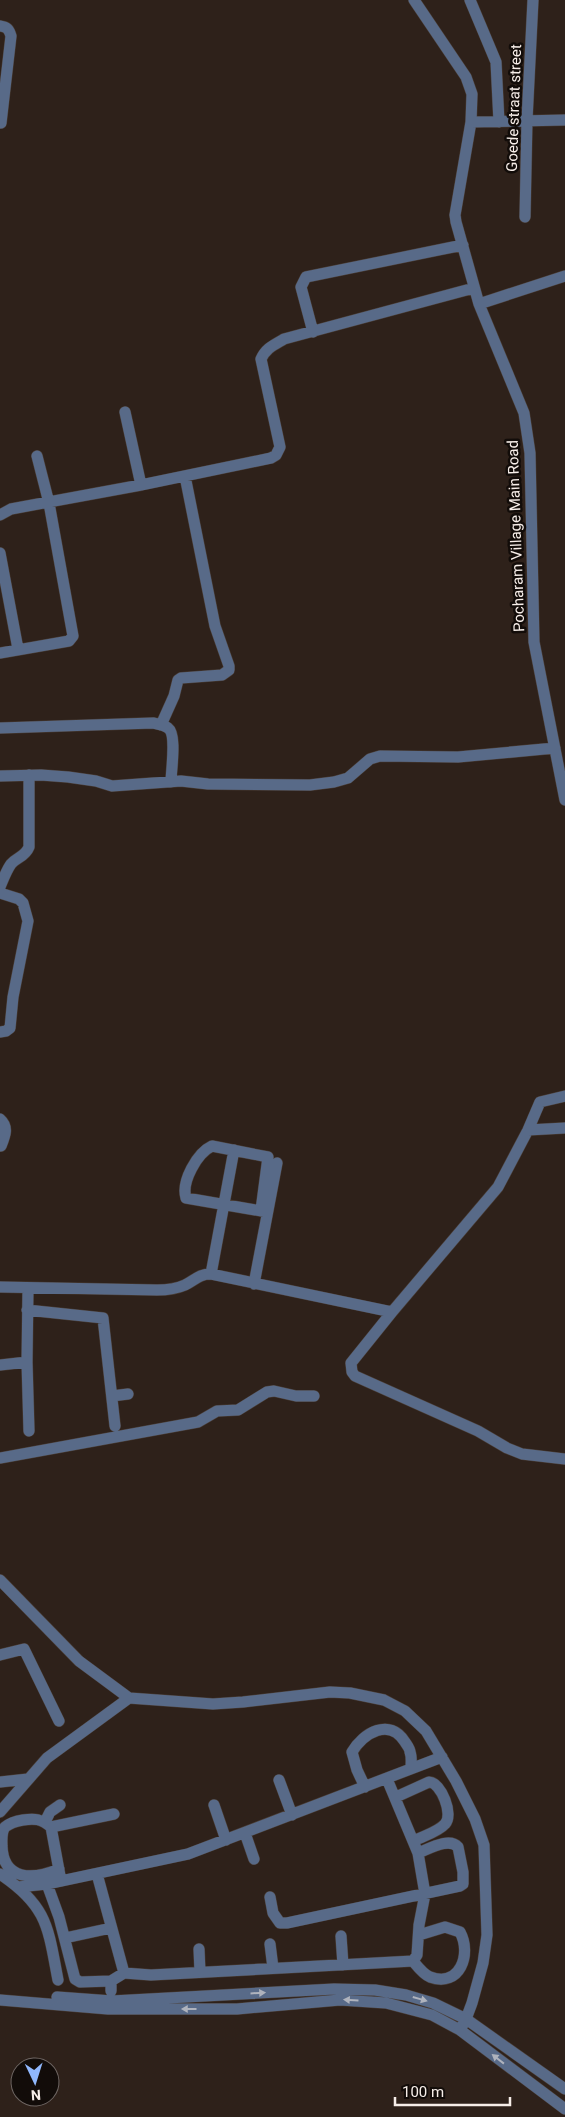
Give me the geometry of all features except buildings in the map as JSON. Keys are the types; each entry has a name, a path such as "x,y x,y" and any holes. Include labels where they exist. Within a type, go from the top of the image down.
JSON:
{"street":[{"name":"Pocharam Village Main Road","path":"414,0 466,77 472,94 471,122 455,216 479,304 518,394 527,427 530,453 534,642 555,748 563,774 565,800"},
{"path":"470,0 496,62 499,122"},
{"name":"Goede straat street","path":"525,217 532,0"},
{"path":"0,26 6,27 10,31 11,36 1,123"},
{"path":"471,122 565,120"},
{"path":"313,332 301,287 306,277 463,245"},
{"path":"479,304 563,276 565,263"},
{"path":"0,515 11,509 142,485 271,458 276,455 280,447 262,360 264,352 284,339 474,288"},
{"path":"125,412 142,485"},
{"path":"0,653 69,640 73,636 49,503 36,456"},
{"path":"161,725 174,696 178,680 181,678 222,675 229,670 215,626 199,538 185,476"},
{"path":"0,553 18,649"},
{"path":"0,728 137,723 167,726 172,732 171,782"},
{"path":"0,776 68,777 96,781 112,786 171,782 322,784 348,778 370,759 380,756 458,757 555,748"},
{"path":"0,887 10,866 29,847 29,775"},
{"path":"0,893 18,899 24,904 28,920 10,1028 0,1032"},
{"path":"565,1096 554,1097 540,1102 528,1130 498,1187 351,1363 352,1372 355,1376 478,1431 507,1448 522,1454 565,1459"},
{"path":"0,1119 6,1128 1,1146"},
{"path":"528,1130 565,1128"},
{"path":"254,1284 264,1211 269,1158 234,1150 209,1147 192,1164 185,1193 186,1198 264,1211"},
{"path":"210,1274 234,1150"},
{"path":"264,1211 277,1162"},
{"path":"0,1288 139,1291 170,1289 186,1285 196,1277 210,1274 392,1312"},
{"path":"28,1289 27,1362 30,1431"},
{"path":"28,1310 103,1318 114,1426"},
{"path":"0,1365 27,1362"},
{"path":"0,1458 198,1422 217,1410 238,1410 267,1392 274,1391 296,1396 314,1396"},
{"path":"112,1396 128,1394"},
{"path":"0,1580 6,1591 79,1661 129,1698 213,1704 330,1692 364,1695 384,1700 405,1711 426,1731 442,1756 475,1819 484,1845 487,1935 483,1963 466,2020 460,2030"},
{"path":"0,1655 24,1648 59,1721"},
{"path":"2,1803 47,1758 129,1698"},
{"path":"365,1787 357,1770 352,1752 356,1745 381,1729 391,1729 402,1738 410,1752 411,1768"},
{"path":"18,1887 47,1884 188,1854 387,1779 442,1756"},
{"path":"0,1782 28,1779"},
{"path":"124,1973 200,1972 413,1960 417,1955 418,1935 425,1894 418,1852 387,1779"},
{"path":"279,1780 292,1815"},
{"path":"396,1797 429,1782 433,1782 437,1785 447,1807 448,1818 445,1825 414,1841"},
{"path":"60,1805 50,1812 48,1824 61,1881"},
{"path":"214,1806 226,1840"},
{"path":"59,1869 52,1872 28,1875 16,1874 7,1868 2,1857 2,1835 5,1828 15,1821 34,1818 48,1824 114,1814"},
{"path":"245,1833 254,1859"},
{"path":"270,1897 276,1918 280,1923 287,1923 425,1894 463,1884 464,1878 458,1847 451,1843 418,1852"},
{"path":"0,1874 18,1887 34,1903 47,1927 58,1980"},
{"path":"97,1874 124,1973"},
{"path":"47,1884 65,1938 74,1976 77,1981 108,1995"},
{"path":"413,1960 423,1973 431,1978 450,1977 464,1963 465,1941 460,1932 445,1927 418,1935"},
{"path":"65,1938 111,1928"},
{"path":"341,1936 343,1965"},
{"path":"270,1944 273,1968"},
{"path":"199,1949 200,1972"},
{"path":"108,1995 124,1973"},
{"path":"0,2000 334,1988 375,1990 406,1995 433,2003 466,2020 565,2089"},
{"path":"0,1992 108,1995 237,2009 340,2000 386,2003 432,2015 460,2030 565,2109"}]}
